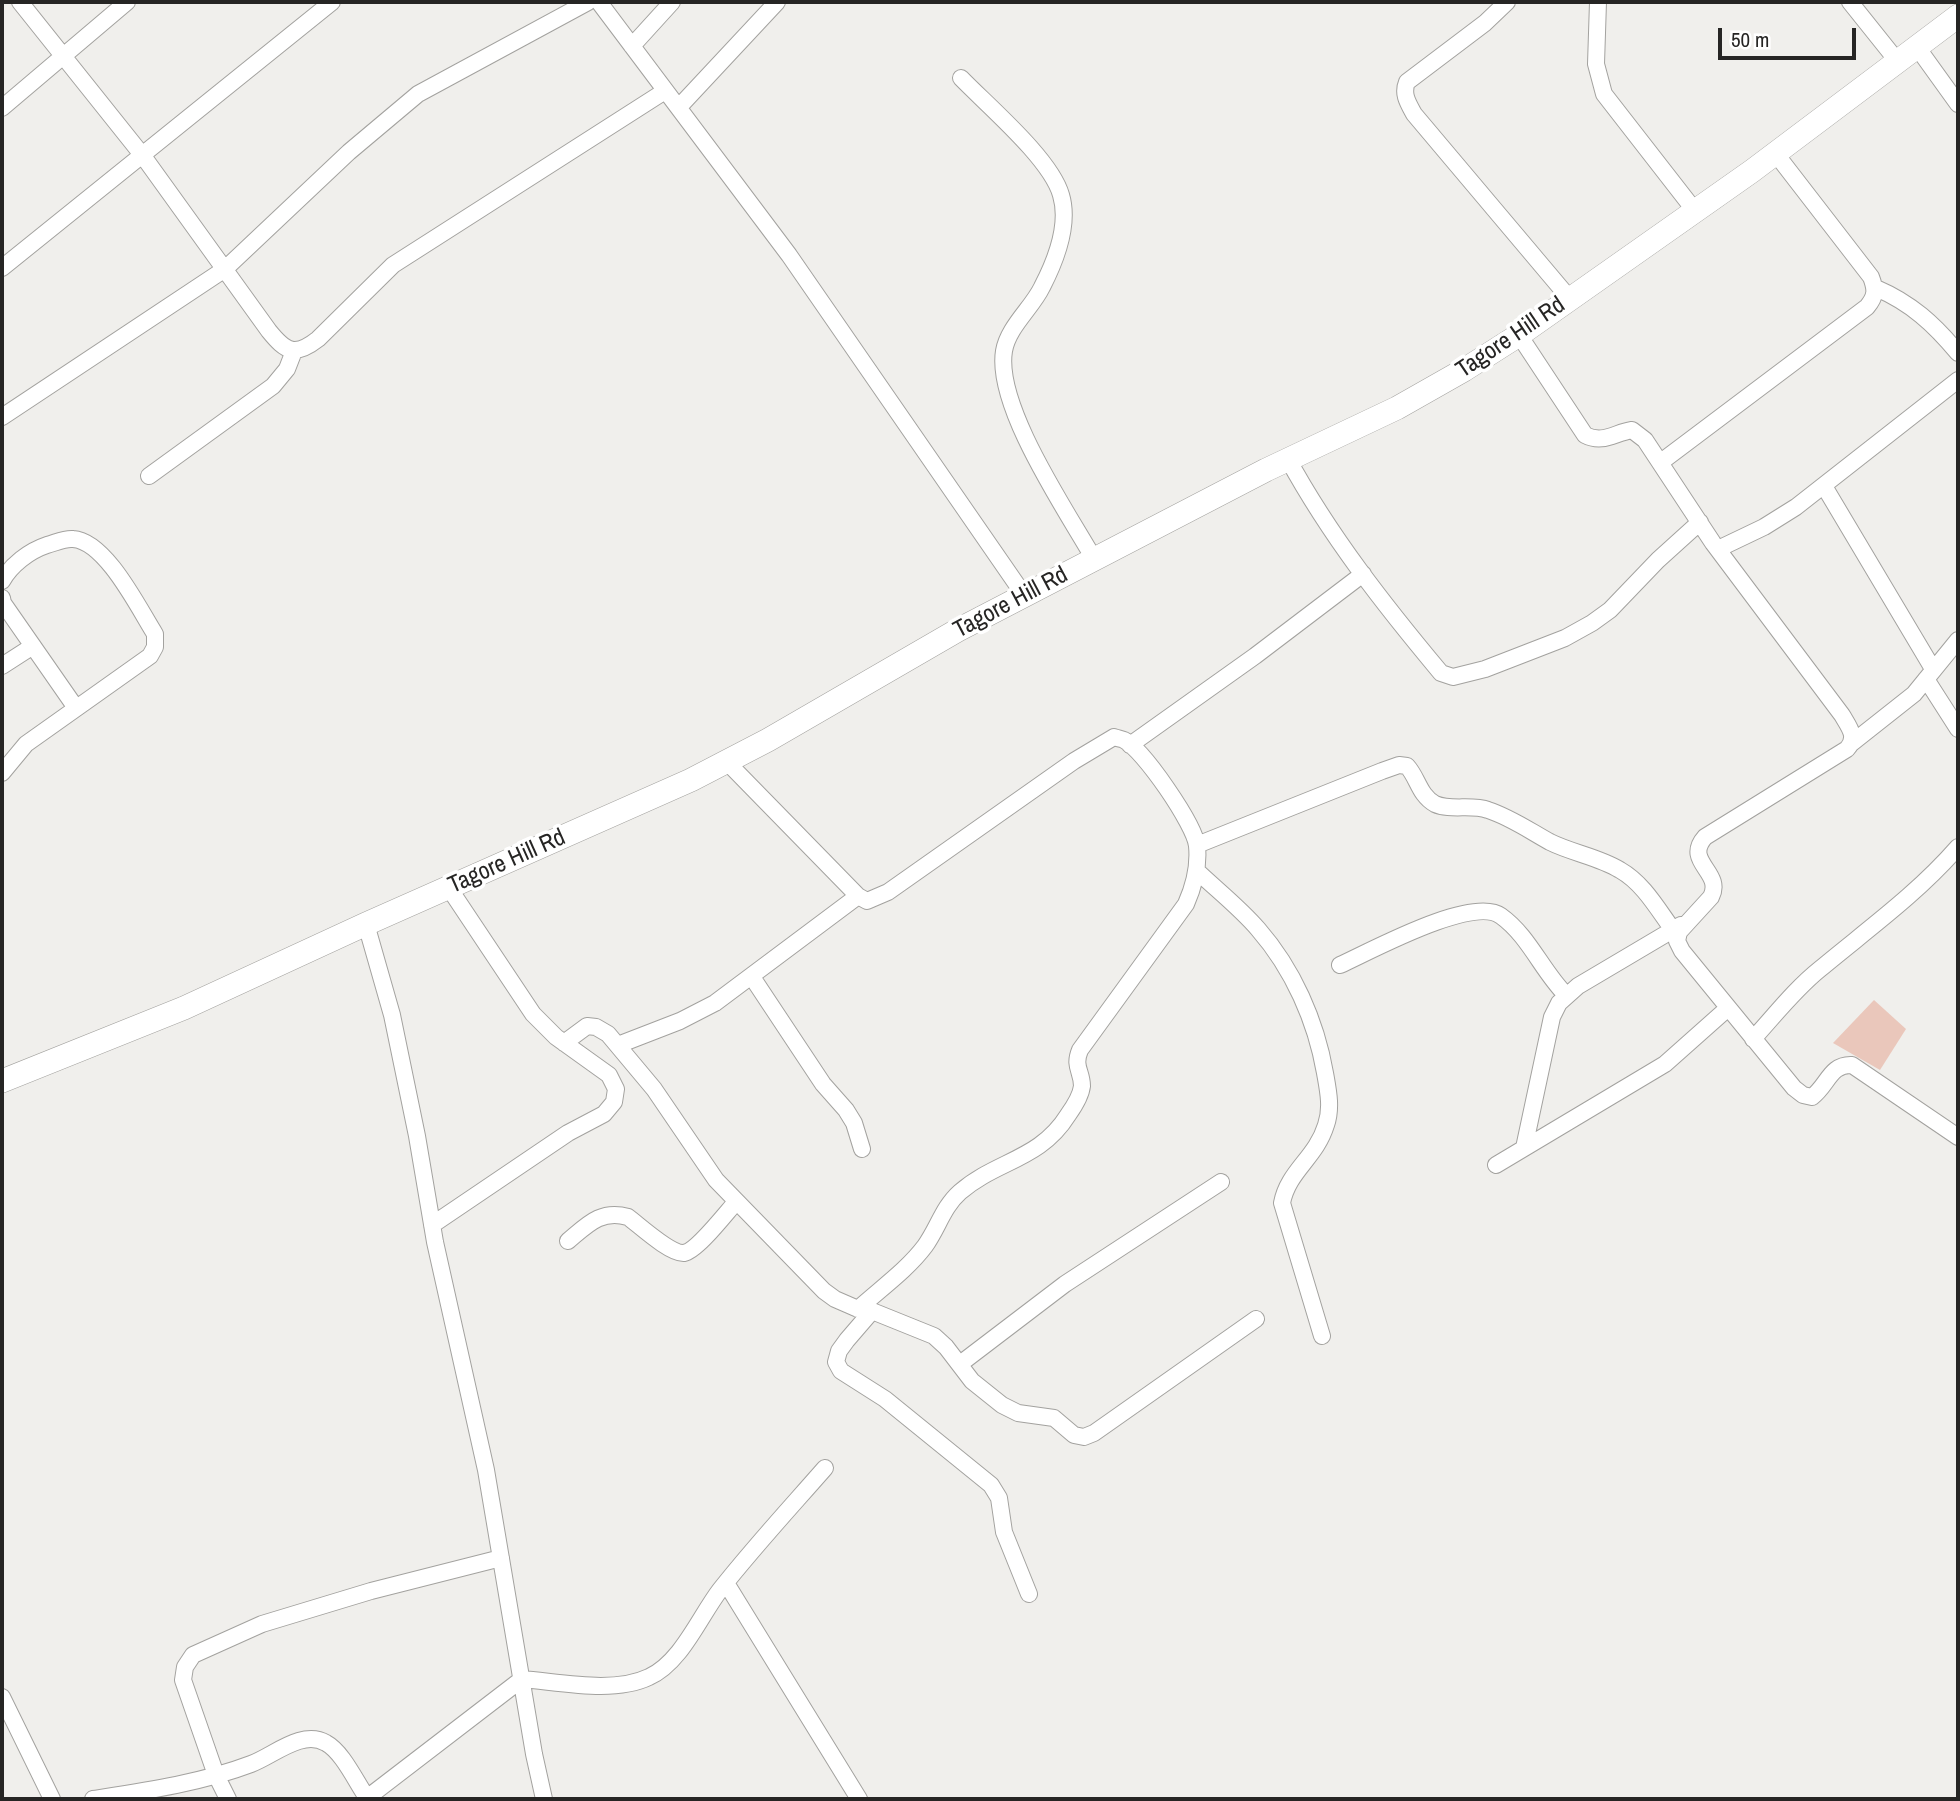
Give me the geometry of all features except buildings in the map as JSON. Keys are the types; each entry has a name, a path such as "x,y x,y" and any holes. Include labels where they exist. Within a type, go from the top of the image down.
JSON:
{"main road":[{"name":"Tagore Hill Rd","path":"2,1081 184,1008 727,762 958,629 1288,459 1397,408 1519,335 1776,154 1958,16"}],"street":[{"path":"20,2 143,156 282,347 294,351 306,349 318,339 393,265 665,91"},
{"path":"2,108 127,2"},
{"path":"2,268 332,2"},
{"path":"2,416 225,269 349,152 418,94 588,2"},
{"path":"599,2 789,255 1024,595"},
{"path":"632,46 672,2"},
{"path":"679,107 778,2"},
{"path":"1507,2 1485,23 1407,82 1404,90 1406,101 1414,114 1570,299"},
{"path":"1598,2 1596,64 1604,94 1695,211"},
{"path":"1850,2 1898,62"},
{"path":"1917,47 1958,104"},
{"path":"961,78 1041,162 1061,194 1063,218 1059,247 1036,301 1010,336 1004,350 1004,371 1020,427 1094,559"},
{"path":"1661,461 1867,307 1874,299 1876,288 1871,277 1776,154"},
{"path":"1876,288 1910,305 1937,327 1958,354"},
{"path":"1519,335 1585,435 1594,440 1603,440 1632,430 1645,440 1718,549 1842,715 1853,734 1852,743"},
{"path":"149,476 273,386 287,369 294,351"},
{"path":"1718,549 1779,518 1824,486 1958,380"},
{"path":"1288,459 1326,524 1363,574 1441,673 1454,677 1553,643 1592,623 1610,610 1700,522"},
{"path":"1824,486 1930,674 1958,730"},
{"path":"2,582 7,571 43,546 73,539 88,544 111,565 155,634 155,647 150,656 26,744 2,772"},
{"path":"1130,745 1263,651 1363,574"},
{"path":"2,598 76,708"},
{"path":"1524,1148 1552,1017 1566,995 1679,926 1711,897 1715,890 1714,881 1697,850 1705,838 1831,760 1890,715 1914,694 1958,640"},
{"path":"2,667 33,646"},
{"path":"727,762 858,896 867,901 888,892 1102,742 1114,737 1123,739 1130,745 1179,807 1192,828 1197,845 1193,888 1186,904 1080,1050 1076,1061 1082,1087 1068,1116 1045,1143 986,1174 958,1194 920,1252 865,1310 839,1351 836,1362 841,1371 885,1399 991,1485 999,1498 1004,1532 1029,1594"},
{"path":"1197,845 1382,771 1399,765 1407,766 1426,798 1437,805 1481,807 1498,813 1554,844 1619,869 1641,887 1679,926 1677,940 1682,951 1794,1088 1803,1095 1812,1097 1820,1091 1834,1069 1842,1065 1852,1065 1958,1137"},
{"path":"1753,1039 1791,996 1908,897 1958,848"},
{"path":"1196,871 1257,928 1274,949 1301,996 1321,1052 1329,1107 1327,1123 1318,1146 1284,1189 1282,1203 1322,1336"},
{"path":"432,1225 559,1139 604,1114 614,1102 615,1089 609,1075 544,1026 522,1000 449,888"},
{"path":"618,1045 696,1013 732,992 858,896"},
{"path":"1340,965 1456,915 1486,910 1499,914 1516,929 1544,970 1566,995"},
{"path":"366,924 394,1029 417,1136 435,1242 486,1470 544,1799"},
{"path":"752,976 823,1084 846,1110 854,1123 862,1149"},
{"path":"1496,1165 1665,1064 1728,1008"},
{"path":"564,1043 587,1026 596,1027 608,1034 674,1116 716,1180 824,1291 846,1305 934,1336 972,1381 1002,1405 1018,1413 1054,1419 1074,1435 1084,1437 1094,1433 1256,1319"},
{"path":"960,1364 1065,1284 1221,1182"},
{"path":"568,1241 592,1220 608,1213 628,1217 672,1250 684,1253 694,1248 736,1202"},
{"path":"93,1799 152,1790 216,1775 255,1763 289,1745 315,1740 326,1743 334,1750 368,1798 522,1679 619,1686 652,1676 669,1662 726,1583 825,1468"},
{"path":"228,1799 216,1775 183,1680 185,1667 193,1655 252,1628 303,1611 501,1558"},
{"path":"726,1583 859,1799"},
{"path":"2,1696 52,1799"}]}
